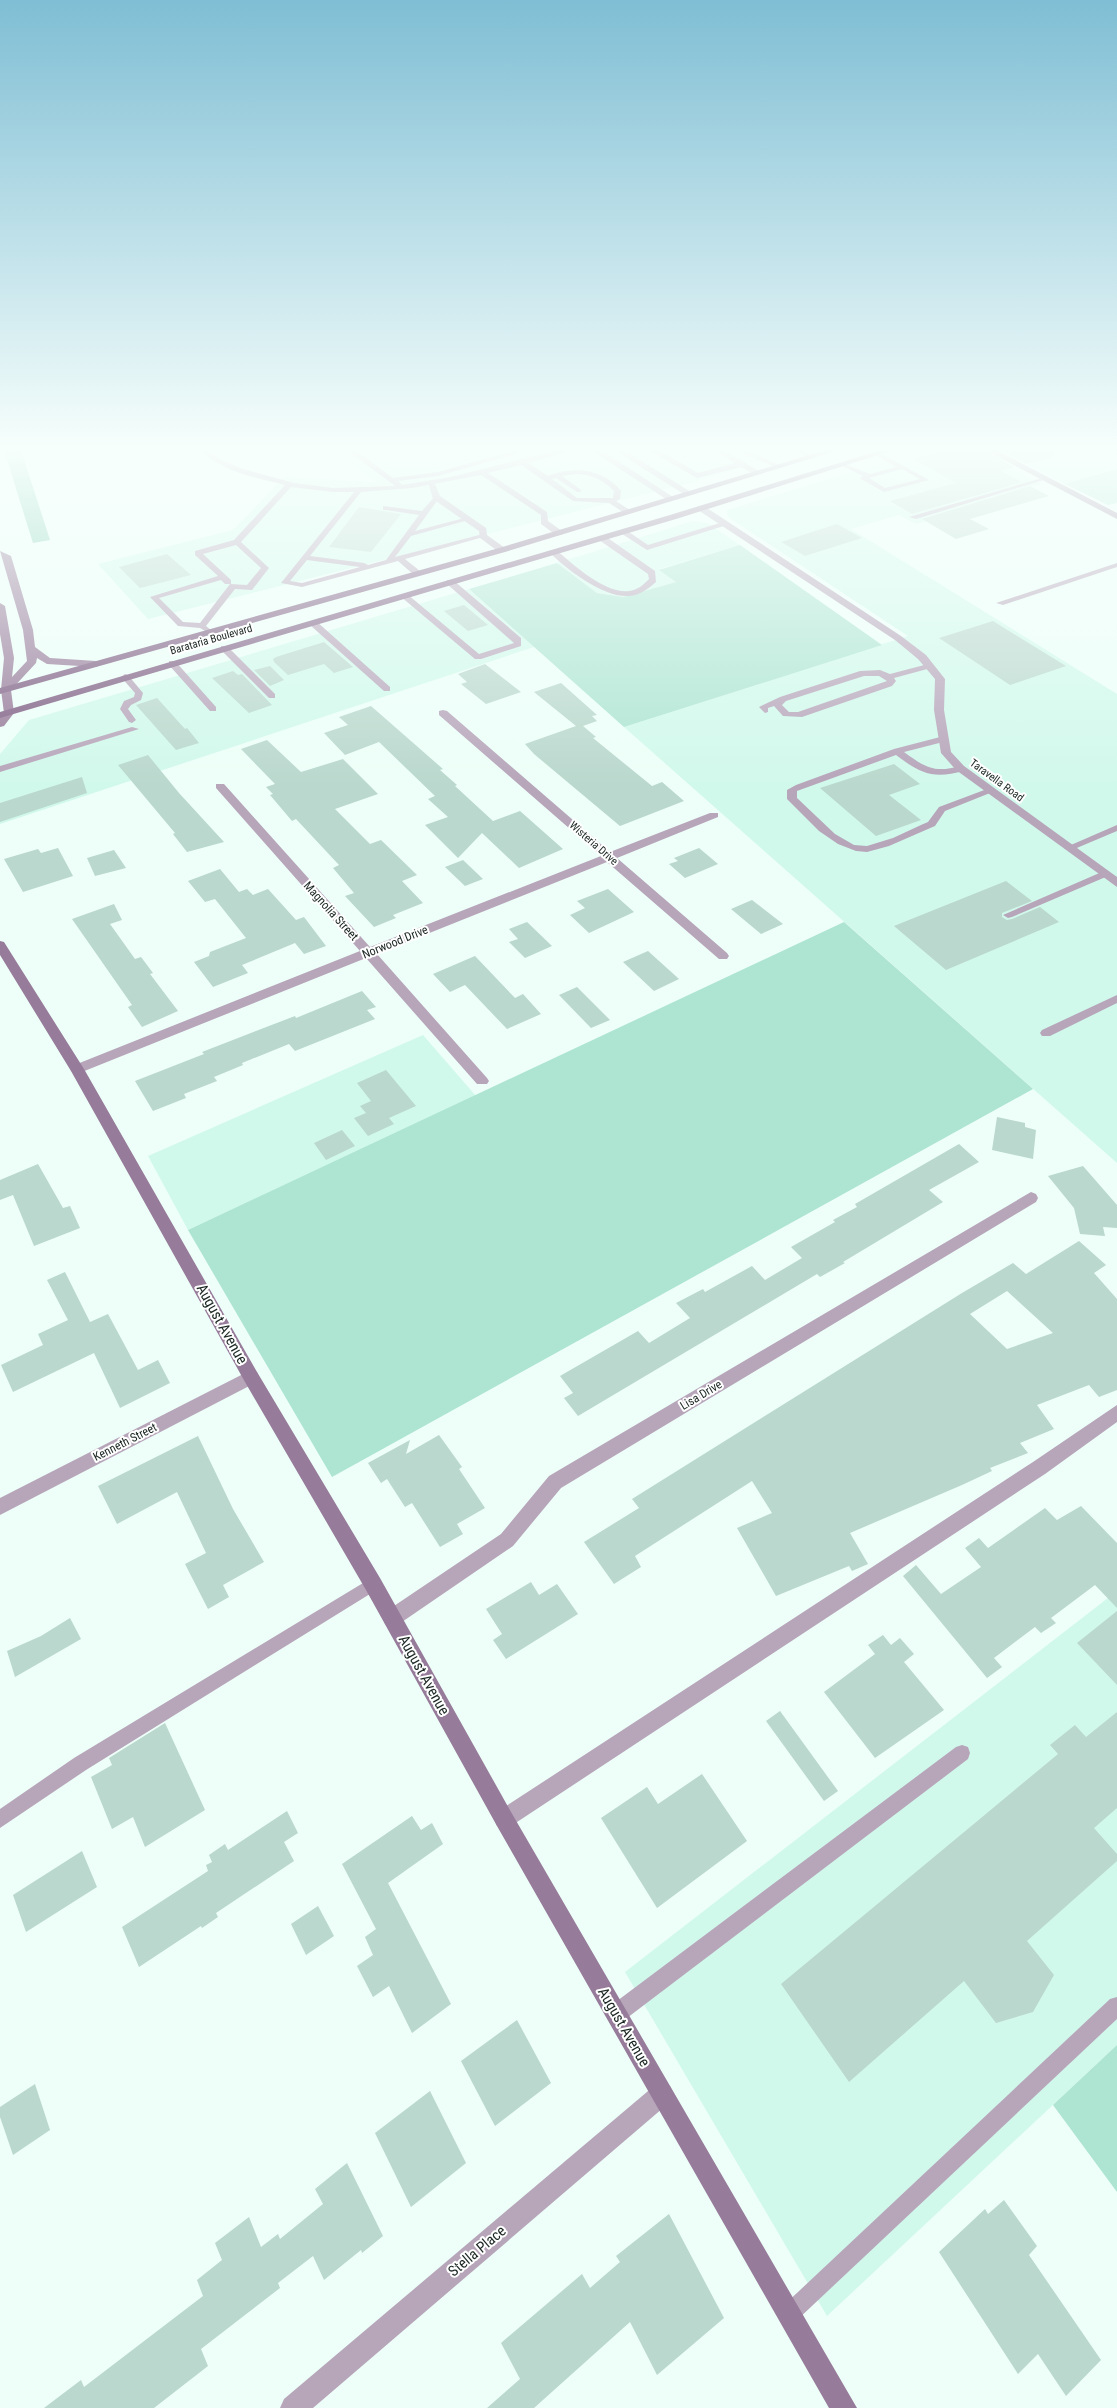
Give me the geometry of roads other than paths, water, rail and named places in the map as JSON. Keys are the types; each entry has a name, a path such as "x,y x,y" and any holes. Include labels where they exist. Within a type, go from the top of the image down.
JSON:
{"main road":[{"name":"Barataria Boulevard","path":"3,690 96,664 206,629 457,562"},
{"name":"Barataria Boulevard","path":"4,714 518,562"}],"street":[{"path":"3,690 32,661 28,630 9,562"},
{"name":"Taravella Road","path":"784,562 898,638 922,657 940,679 939,710 946,754 961,769 990,791 1117,883"},
{"path":"0,606 9,658 3,690 4,714 0,724"},
{"path":"31,649 47,661 96,664"},
{"name":"Wisteria Drive","path":"443,713 723,956"},
{"name":"Magnolia Street","path":"220,786 482,1081"},
{"name":"Norwood Drive","path":"77,1069 714,815"},
{"name":"August Avenue","path":"0,945 77,1069 251,1377 373,1584 504,1820 844,2408"},
{"name":"Lisa Drive","path":"392,1618 506,1540 555,1482 1032,1198"},
{"name":"Kenneth Street","path":"0,1507 251,1377"},
{"path":"504,1820 1039,1468 1117,1412"},
{"name":"Stella Place","path":"293,2408 662,2094"}],"lane":[{"path":"208,562 233,586 249,588 265,568 259,562"},
{"path":"302,562 285,583 302,585 384,562"},
{"path":"342,562 372,566"},
{"path":"405,562 418,573"},
{"path":"568,562 604,589 624,592 643,588 653,580 652,573 637,562"},
{"path":"1000,602 1117,565"},
{"path":"223,577 154,597 181,624 206,629 233,586"},
{"path":"404,596 478,657 518,644 518,640 450,582"},
{"path":"313,623 387,689"},
{"path":"224,648 272,696"},
{"path":"172,663 213,709"},
{"path":"765,710 763,707 765,706 863,673 880,673 889,677 928,666"},
{"path":"0,769 134,725 124,709 127,703 138,698 138,693 125,677"},
{"path":"773,717 781,720 882,686 892,681 889,677"},
{"path":"779,702 779,709 791,716"},
{"path":"944,738 897,751 798,786 792,790 792,799 811,819 847,846 869,848 932,824 936,814 942,810 990,791"},
{"path":"897,751 931,774 948,773 961,769"},
{"path":"1069,848 1117,828"},
{"path":"1008,914 1104,874"},
{"path":"1046,1033 1117,999"},
{"path":"0,1819 80,1764 373,1584"},
{"path":"616,2014 962,1753"},
{"path":"789,2314 1117,2006"}]}
